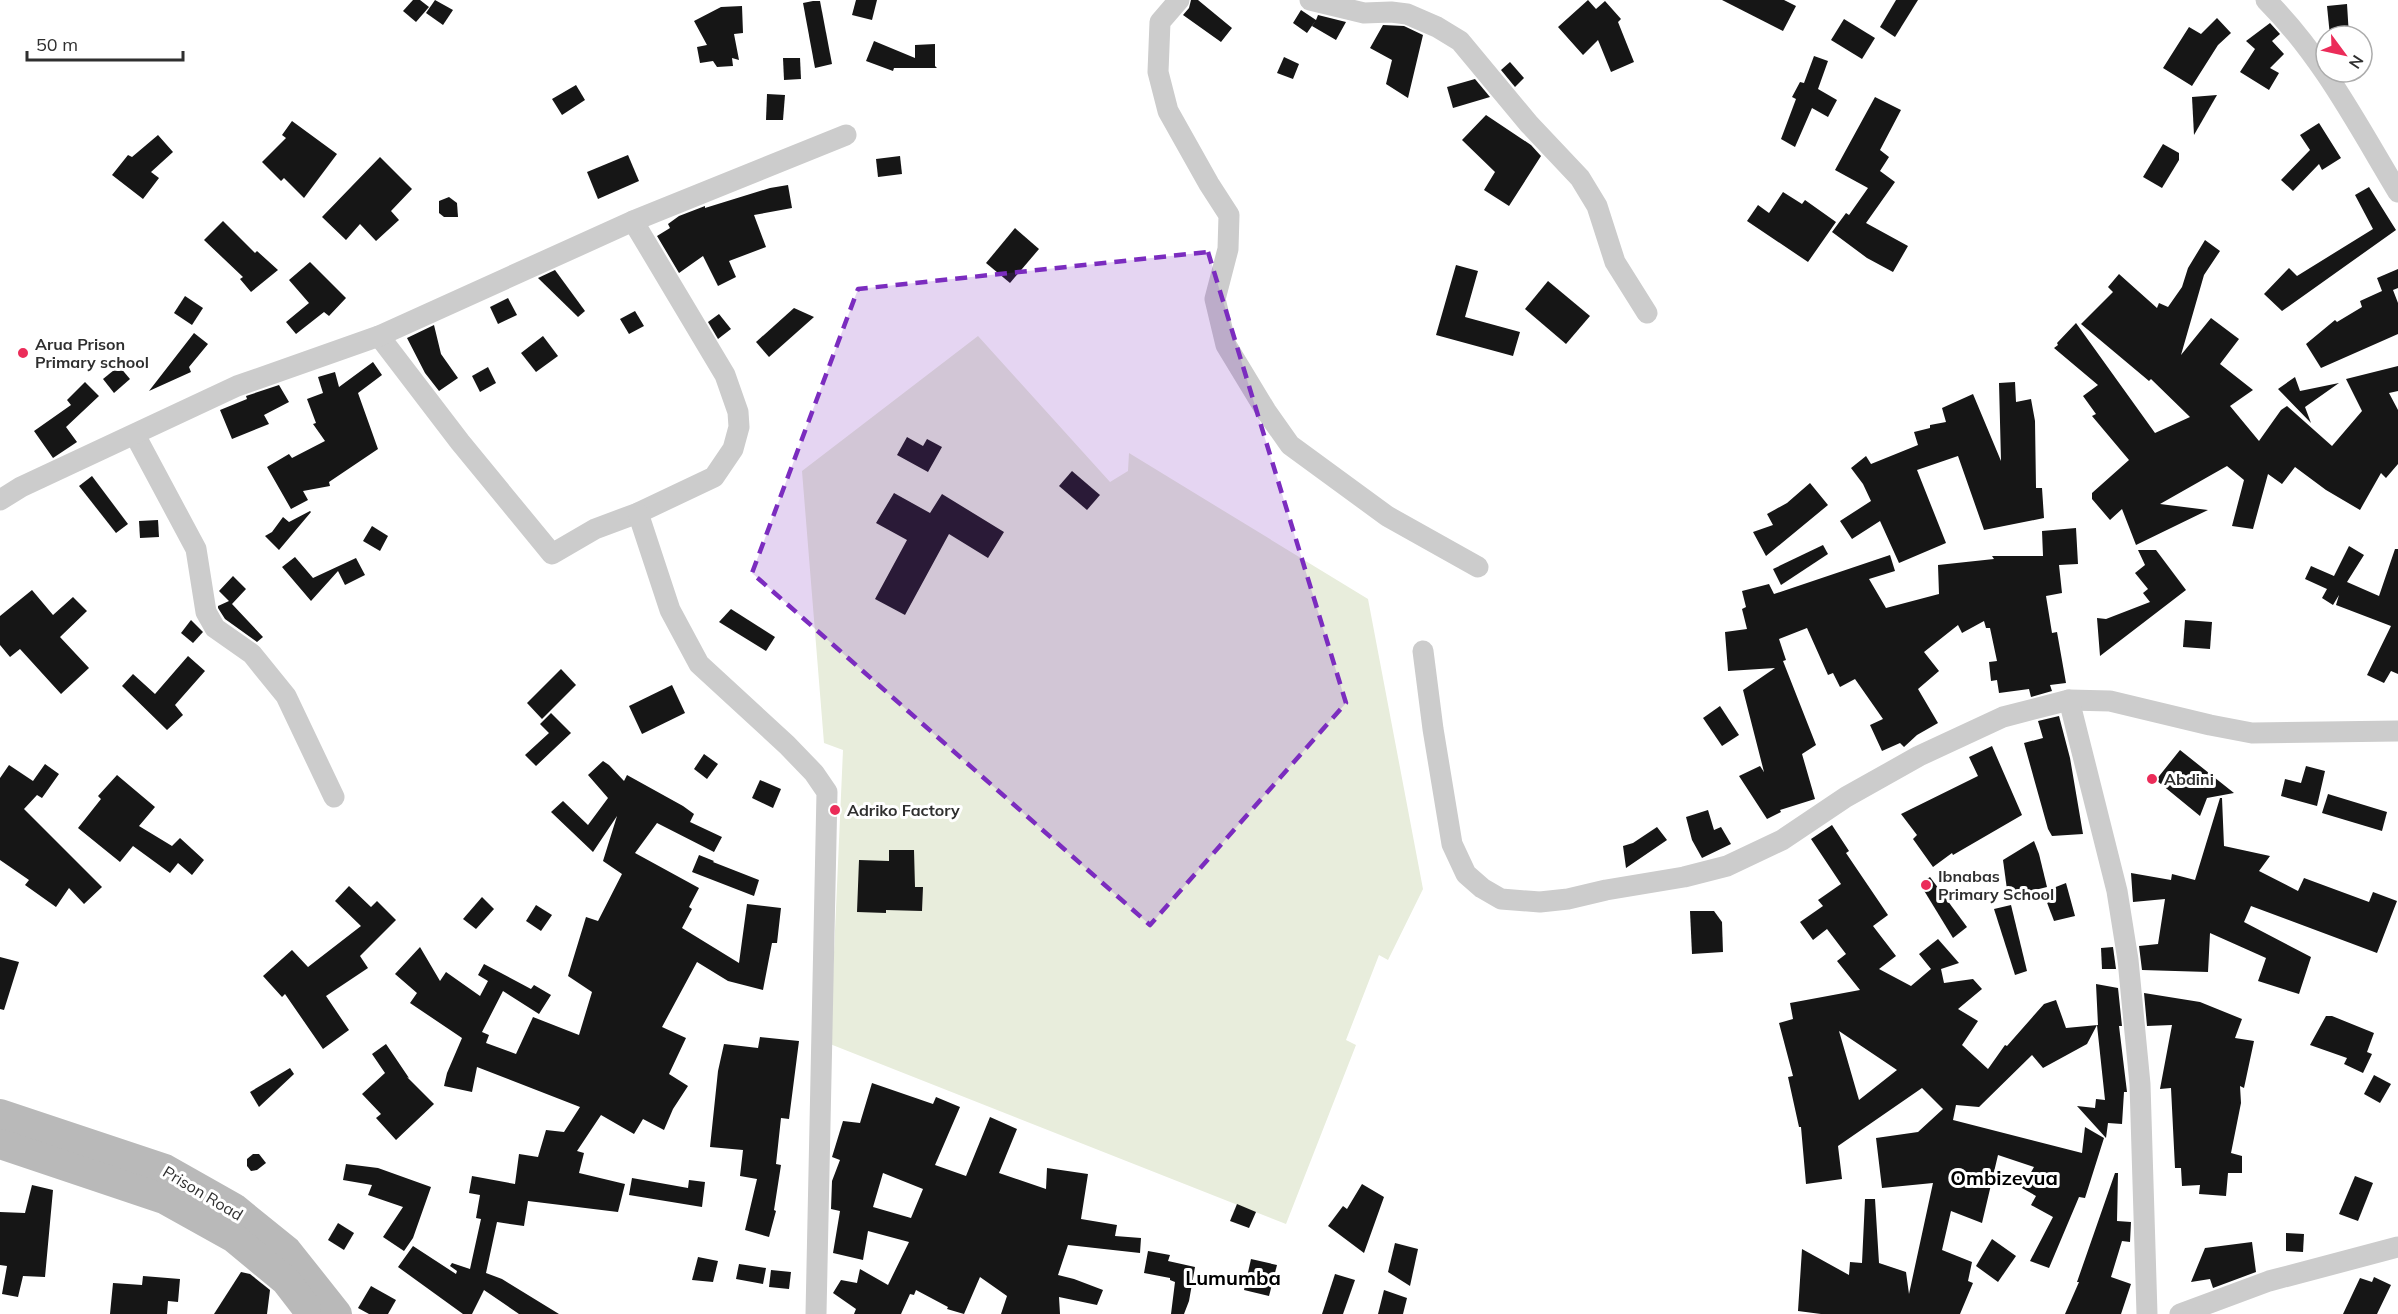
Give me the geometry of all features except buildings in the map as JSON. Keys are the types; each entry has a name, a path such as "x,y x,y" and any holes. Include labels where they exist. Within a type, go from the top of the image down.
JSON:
{"street":[{"path":"1179,0 1160,22 1158,72 1168,111 1229,215 1228,249 1215,299 1226,345 1266,411 1290,445 1387,516 1478,567"},
{"path":"1310,0 1364,14 1391,12 1407,14 1437,27 1460,41 1529,124 1580,178 1597,206 1615,262 1647,313"},
{"path":"2266,0 2293,27 2326,73 2398,192"},
{"path":"0,500 21,487 237,386 379,336 633,221 846,135"},
{"path":"379,336 460,442 552,554 595,529 638,513 714,477 733,449 739,427 738,412 725,375 633,221"},
{"path":"135,435 196,549 206,612 210,621 215,628 252,654 286,696 334,797"},
{"path":"638,513 670,610 699,664 794,752 814,773 827,792 816,1314"},
{"path":"1424,651 1433,729 1452,844 1466,874 1482,888 1500,899 1540,903 1684,878 1727,866 1782,840 1846,797 1919,756 2003,717 2069,700 2110,701 2252,733 2398,731"},
{"path":"2069,700 2117,891 2128,960 2140,1084 2147,1314"},
{"name":"Prison Road","path":"0,1114 165,1168 234,1208 286,1251 337,1314"},
{"name":"Prison Road","path":"0,1144 164,1199 234,1238 286,1281 312,1314"},
{"path":"2180,1314 2269,1281 2398,1246"}],"highlighted area":[{"path":"1208,252 1346,703 1150,925 752,573 858,289"}],"green space":[{"path":"978,336 1110,482 1128,471 1129,453 1368,599 1423,889 1388,960 1379,955 1346,1040 1356,1045 1286,1224 830,1044 843,750 824,743 802,471"}],"place":[{"name":"Arua Prison Primary school","path":"23,353"},
{"name":"Abdini","path":"2152,779"},
{"name":"Adriko Factory","path":"835,810"},
{"name":"Ibnabas Primary School","path":"1926,885"}],"district":[{"name":"Ombizevua","path":"2004,1177"},
{"name":"Lumumba","path":"1233,1277"}]}
